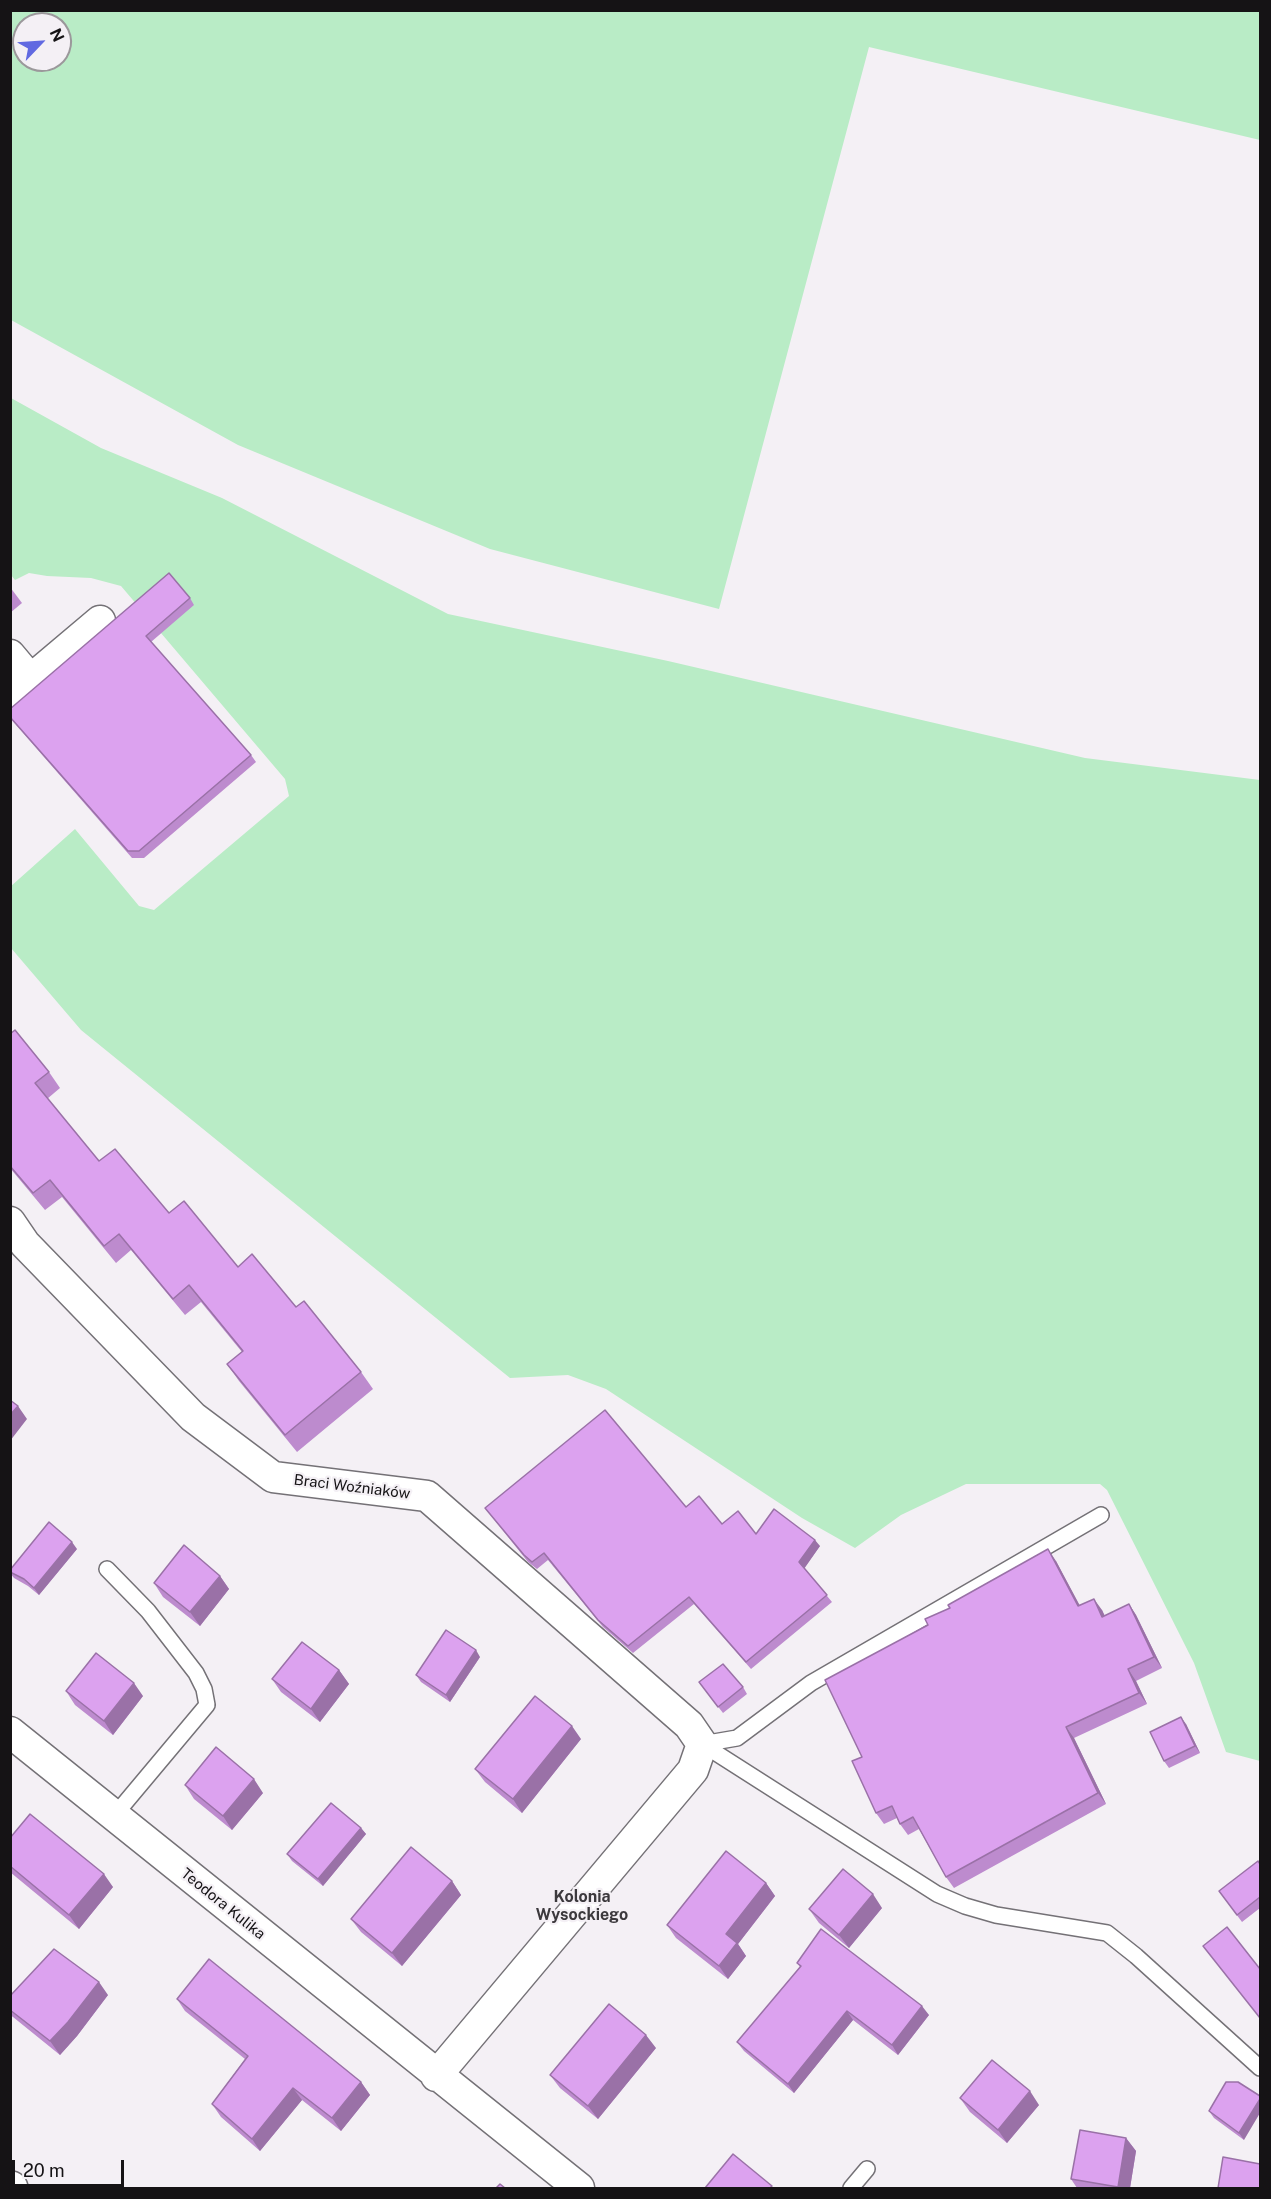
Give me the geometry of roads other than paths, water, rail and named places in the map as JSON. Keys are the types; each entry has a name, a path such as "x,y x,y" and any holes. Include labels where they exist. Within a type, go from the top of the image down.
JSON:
{"street":[{"path":"10,655 21,689 100,621"},
{"name":"Braci Woźniaków","path":"10,1222 25,1244 193,1417 273,1476 427,1496 689,1725 702,1744"},
{"name":"Teodora Kulika","path":"10,1732 436,2076 579,2188"},
{"path":"436,2076 693,1770 702,1744"}],"lane":[{"path":"702,1744 737,1738 812,1683 1101,1515"},
{"path":"107,1569 148,1611 196,1673 204,1689 207,1705 114,1816"},
{"path":"702,1744 937,1894 965,1906 996,1915 1107,1933 1136,1956 1260,2068"},
{"path":"851,2188 867,2169"}],"district":[{"name":"Kolonia Wysockiego","path":"582,1906"}]}
